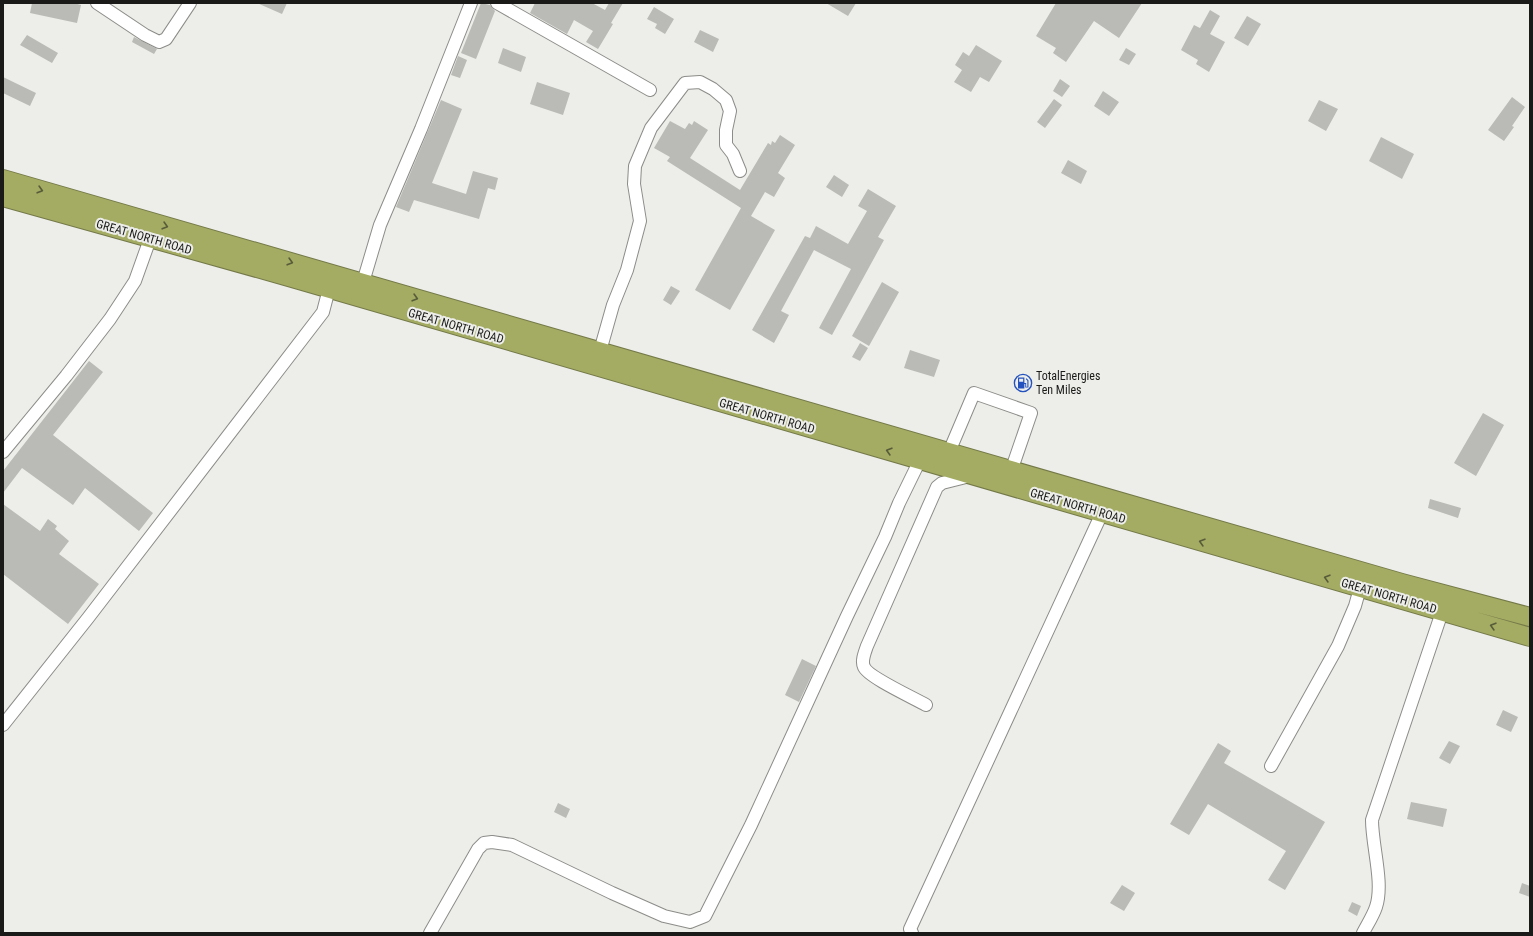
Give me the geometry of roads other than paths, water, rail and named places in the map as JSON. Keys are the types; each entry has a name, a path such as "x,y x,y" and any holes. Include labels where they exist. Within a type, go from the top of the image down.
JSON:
{"highway":[{"name":"GREAT NORTH ROAD","path":"3,179 330,281 920,460 946,459 973,476 1009,478 1102,513 1530,637"},
{"name":"GREAT NORTH ROAD","path":"3,197 150,239 330,281"},
{"name":"GREAT NORTH ROAD","path":"361,290 600,351 1009,478 1530,617"}],"street":[{"path":"97,3 159,42 166,39 190,3"},
{"path":"361,290 380,226 421,130 471,3"},
{"path":"498,3 650,90"},
{"path":"600,351 614,304 627,270 640,221 634,184 635,166 651,128 685,83 700,82 714,90 726,100 730,111 726,130 726,145 733,154 740,171"},
{"path":"3,452 66,376 110,319 135,281 150,239"},
{"path":"3,725 88,618 323,312 330,281"},
{"path":"946,459 974,393 1031,413 1009,478"},
{"path":"430,933 478,849 484,843 492,842 512,845 664,916 690,922 705,916 751,825 920,460"},
{"path":"926,704 874,676 864,668 863,661 867,646 937,487 942,483 973,476"},
{"path":"912,933 910,930 1102,513"},
{"path":"1270,766 1338,646 1355,606 1360,588"},
{"path":"1363,933 1376,908 1378,896 1372,820 1442,612"}],"place":[{"name":"TotalEnergies Ten Miles","path":"1023,383"}]}
